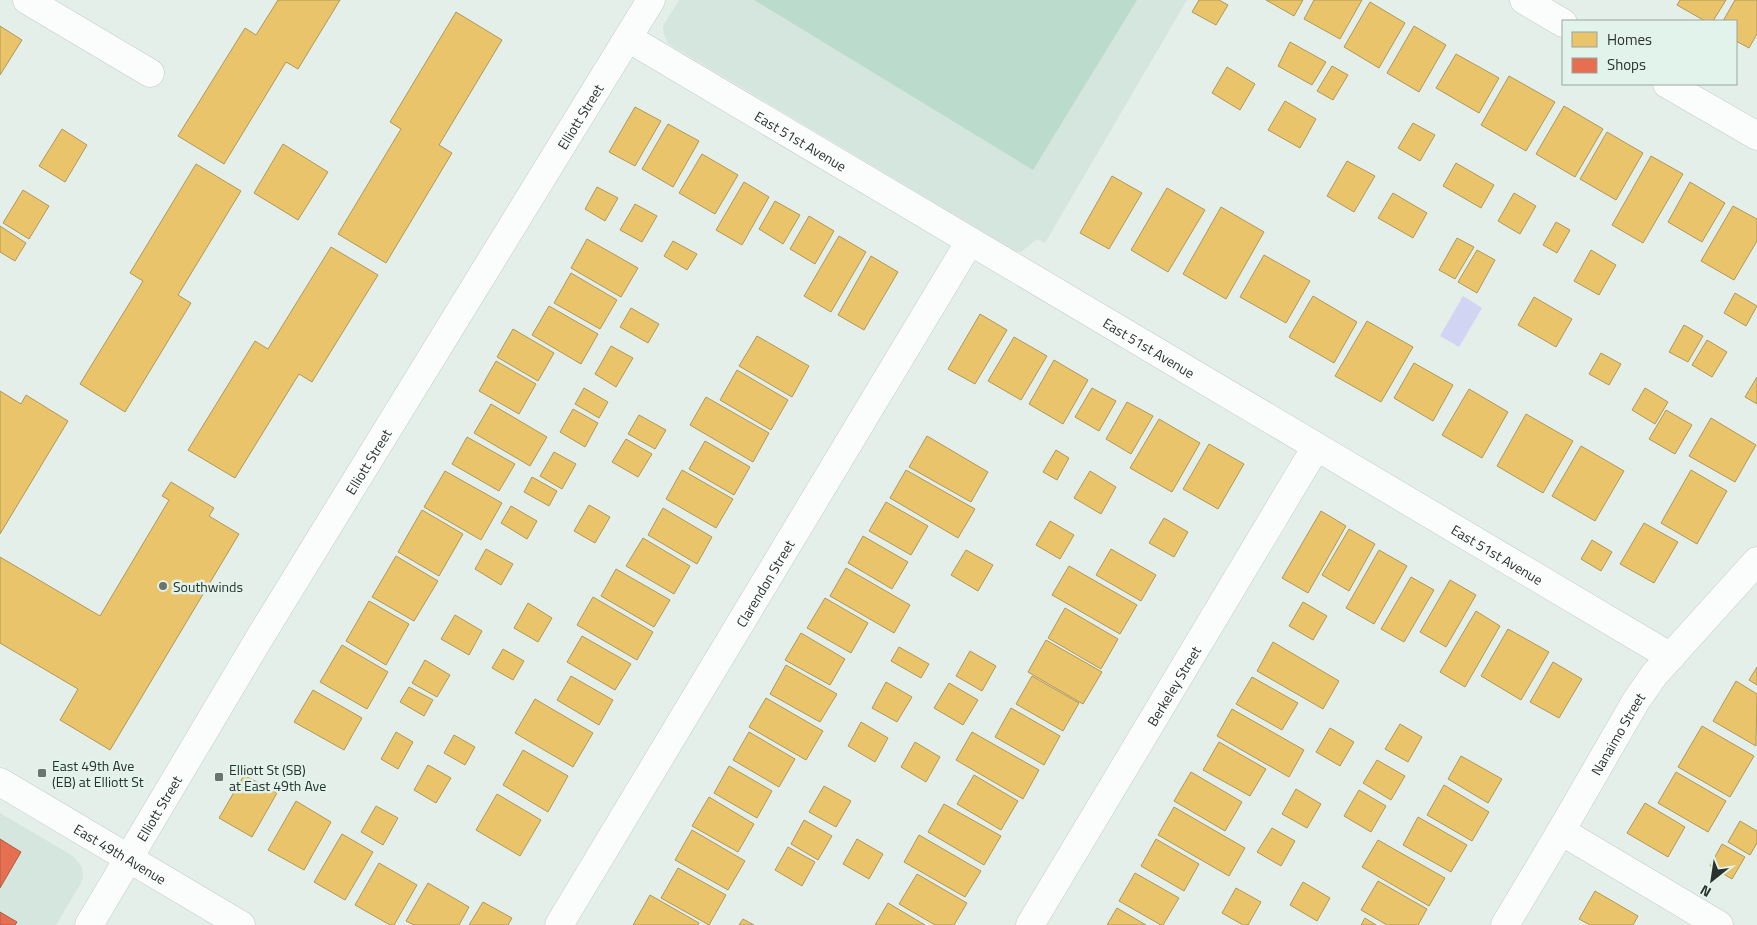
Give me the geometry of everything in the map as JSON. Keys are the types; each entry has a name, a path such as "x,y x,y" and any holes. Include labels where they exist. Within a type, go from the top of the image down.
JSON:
{"street":[{"path":"27,0 150,73"},
{"name":"Elliott Street","path":"89,925 260,637 651,0"},
{"path":"1524,0 1562,22"},
{"name":"East 51st Avenue","path":"628,38 1671,656"},
{"path":"1669,85 1757,136"},
{"name":"Clarendon Street","path":"559,925 970,241"},
{"name":"Berkeley Street","path":"1030,925 1316,447"},
{"name":"Nanaimo Street","path":"1505,925 1562,831 1636,701 1654,675 1757,561"},
{"name":"East 49th Avenue","path":"0,782 241,925"},
{"path":"1562,831 1719,925"}],"shaded area":[{"path":"679,0 1187,0 1045,243 1037,239 1021,252 1016,251 672,46 667,42 663,26"},
{"path":"0,813 73,856 82,867 83,876 81,883 56,925 0,925"}],"green space":[{"path":"754,0 1137,0 1033,170"}],"water":[{"path":"1463,296 1482,308 1459,347 1440,336"}],"building: Homes":[{"path":"278,0 340,0 298,69 286,62 224,164 178,136 245,28 256,35"},
{"path":"1199,0 1219,0 1228,5 1216,25 1192,12"},
{"path":"1266,0 1303,0 1294,16"},
{"path":"1314,0 1362,0 1340,39 1304,19"},
{"path":"1680,0 1726,0 1714,20 1703,20 1677,5"},
{"path":"1735,0 1757,0 1757,34 1749,48 1737,42 1737,20 1724,20"},
{"path":"1370,2 1405,23 1379,68 1344,47"},
{"path":"456,12 502,40 439,145 452,153 386,263 338,234 401,129 390,122"},
{"path":"0,26 22,40 0,75"},
{"path":"1414,26 1446,45 1419,92 1387,73"},
{"path":"1290,42 1326,62 1312,85 1278,66"},
{"path":"1456,54 1499,78 1479,113 1436,88"},
{"path":"1332,66 1348,75 1333,100 1317,91"},
{"path":"1227,67 1255,84 1240,110 1212,93"},
{"path":"1509,76 1555,102 1526,151 1481,125"},
{"path":"1285,101 1316,119 1300,148 1268,130"},
{"path":"1564,106 1603,129 1575,177 1536,154"},
{"path":"635,107 661,121 635,166 609,152"},
{"path":"1413,123 1435,135 1420,161 1398,148"},
{"path":"668,124 699,141 673,187 642,169"},
{"path":"62,129 87,145 65,182 39,166"},
{"path":"1607,132 1643,153 1616,200 1580,179"},
{"path":"283,144 328,172 298,220 254,193"},
{"path":"702,154 738,175 715,214 679,193"},
{"path":"1651,156 1683,174 1643,243 1612,225"},
{"path":"1347,161 1375,176 1354,212 1327,196"},
{"path":"1456,163 1494,185 1481,208 1443,186"},
{"path":"196,164 241,191 178,295 191,303 125,412 80,384 143,281 130,273"},
{"path":"1112,176 1142,193 1109,249 1080,233"},
{"path":"744,182 769,197 742,245 716,230"},
{"path":"1690,182 1725,203 1702,242 1668,222"},
{"path":"597,187 618,198 605,221 585,209"},
{"path":"1167,188 1205,210 1168,272 1131,250"},
{"path":"23,190 49,206 29,239 3,223"},
{"path":"1393,193 1427,213 1413,238 1378,218"},
{"path":"1514,193 1536,206 1520,234 1498,221"},
{"path":"775,201 800,215 783,244 759,229"},
{"path":"635,204 657,216 642,242 620,230"},
{"path":"1733,206 1757,219 1757,241 1734,280 1701,261"},
{"path":"1221,207 1264,232 1226,299 1183,274"},
{"path":"809,216 834,231 815,264 790,249"},
{"path":"1556,222 1570,230 1557,253 1543,245"},
{"path":"0,226 26,243 15,261 0,252"},
{"path":"839,236 866,252 831,312 804,296"},
{"path":"1457,238 1474,247 1455,279 1439,270"},
{"path":"587,239 638,268 621,297 571,268"},
{"path":"673,241 697,254 687,270 664,256"},
{"path":"331,247 378,275 312,382 299,374 235,478 188,450 255,341 268,349"},
{"path":"1477,250 1495,260 1477,293 1458,282"},
{"path":"1591,250 1616,265 1599,295 1574,281"},
{"path":"1264,255 1310,281 1286,323 1240,297"},
{"path":"871,256 898,272 864,330 838,315"},
{"path":"571,273 617,300 600,329 554,303"},
{"path":"1735,293 1757,306 1746,326 1724,313"},
{"path":"1313,296 1357,322 1334,363 1289,337"},
{"path":"1534,297 1572,319 1556,347 1518,325"},
{"path":"549,306 598,334 581,364 532,335"},
{"path":"631,308 659,324 648,343 620,327"},
{"path":"980,314 1007,330 975,384 948,369"},
{"path":"1367,321 1413,347 1381,402 1335,376"},
{"path":"1684,325 1703,336 1688,362 1669,352"},
{"path":"513,329 554,353 538,381 497,357"},
{"path":"757,336 809,366 792,397 739,366"},
{"path":"1014,337 1047,356 1021,400 988,381"},
{"path":"1707,340 1727,352 1712,377 1692,365"},
{"path":"611,346 633,358 616,387 595,374"},
{"path":"1601,353 1621,364 1609,385 1589,374"},
{"path":"1054,360 1088,380 1063,424 1029,404"},
{"path":"496,361 536,384 519,414 479,391"},
{"path":"1414,363 1453,385 1433,421 1394,398"},
{"path":"737,370 788,400 771,430 720,400"},
{"path":"1757,377 1757,404 1745,397"},
{"path":"584,388 608,402 599,418 575,404"},
{"path":"1092,388 1116,401 1099,431 1075,417"},
{"path":"1645,388 1668,402 1655,424 1632,410"},
{"path":"1469,389 1508,412 1482,458 1442,435"},
{"path":"0,391 21,404 26,395 68,421 0,534"},
{"path":"706,397 769,433 753,462 690,425"},
{"path":"1127,402 1153,416 1131,454 1106,439"},
{"path":"491,404 547,437 530,466 474,433"},
{"path":"573,409 598,423 585,447 560,432"},
{"path":"1666,410 1692,425 1675,454 1649,439"},
{"path":"1526,414 1573,441 1543,493 1497,466"},
{"path":"639,415 666,430 655,449 628,434"},
{"path":"1711,418 1756,445 1735,482 1689,456"},
{"path":"1159,419 1200,443 1172,492 1130,468"},
{"path":"927,436 988,472 971,502 909,467"},
{"path":"467,437 515,464 499,491 452,464"},
{"path":"626,439 652,454 638,477 612,462"},
{"path":"705,441 750,467 734,495 689,469"},
{"path":"1209,444 1244,464 1218,509 1183,489"},
{"path":"1581,446 1624,471 1595,521 1552,496"},
{"path":"1056,450 1069,458 1057,480 1043,472"},
{"path":"554,452 576,464 562,489 540,476"},
{"path":"682,470 733,499 716,528 666,499"},
{"path":"906,470 975,509 958,538 890,498"},
{"path":"1691,470 1727,491 1697,544 1661,523"},
{"path":"445,471 502,503 481,540 424,507"},
{"path":"1090,471 1116,487 1101,514 1074,498"},
{"path":"532,477 557,491 549,506 524,492"},
{"name":"Southwinds","path":"171,482 214,508 209,516 239,534 110,750 60,720 78,689 0,643 0,557 100,616 169,500 162,496"},
{"path":"886,502 928,526 911,555 869,531"},
{"path":"589,505 610,517 595,543 574,531"},
{"path":"511,506 537,521 527,539 501,523"},
{"path":"663,508 712,537 697,564 648,535"},
{"path":"422,510 463,534 439,576 398,552"},
{"path":"1321,511 1346,526 1308,593 1282,578"},
{"path":"1164,518 1188,532 1174,557 1149,543"},
{"path":"1050,521 1074,535 1060,559 1036,545"},
{"path":"1644,523 1678,542 1654,583 1620,564"},
{"path":"1349,529 1375,544 1349,591 1322,575"},
{"path":"863,536 908,562 892,589 848,563"},
{"path":"643,538 690,566 674,594 626,566"},
{"path":"1592,540 1612,552 1601,571 1581,559"},
{"path":"486,549 513,564 501,585 475,569"},
{"path":"1111,549 1156,575 1141,601 1096,575"},
{"path":"966,550 993,565 978,591 951,575"},
{"path":"1379,550 1407,566 1374,624 1346,608"},
{"path":"396,556 438,581 414,621 372,597"},
{"path":"1069,566 1137,605 1120,634 1052,595"},
{"path":"846,568 910,605 894,633 830,596"},
{"path":"616,569 670,600 654,627 601,596"},
{"path":"1411,577 1434,590 1404,642 1381,629"},
{"path":"1450,580 1476,595 1446,647 1420,632"},
{"path":"593,597 653,632 637,660 577,625"},
{"path":"825,598 868,623 851,653 807,628"},
{"path":"369,601 409,624 386,665 346,641"},
{"path":"1303,602 1327,616 1313,640 1289,626"},
{"path":"528,603 552,618 538,642 514,628"},
{"path":"1065,608 1118,639 1101,669 1048,638"},
{"path":"1476,611 1500,626 1465,687 1440,672"},
{"path":"455,615 482,631 469,655 441,639"},
{"path":"1508,629 1549,652 1521,700 1481,676"},
{"path":"801,633 845,659 830,685 785,660"},
{"path":"582,636 631,664 615,690 567,662"},
{"path":"1046,640 1102,672 1083,704 1028,672"},
{"path":"1273,642 1339,681 1323,709 1257,671"},
{"path":"342,645 388,672 367,709 320,682"},
{"path":"899,647 929,664 921,678 891,661"},
{"path":"503,649 524,661 513,680 492,668"},
{"path":"970,651 996,666 982,691 956,676"},
{"path":"425,660 450,675 437,697 412,683"},
{"path":"1553,662 1582,679 1559,718 1530,702"},
{"path":"786,665 837,694 820,722 770,694"},
{"path":"1757,667 1757,685 1749,680"},
{"path":"571,676 613,700 599,725 557,700"},
{"path":"1032,676 1079,703 1063,731 1016,704"},
{"path":"1252,677 1298,703 1282,730 1236,704"},
{"path":"1736,681 1757,694 1756,746 1713,721"},
{"path":"886,682 912,697 897,722 872,708"},
{"path":"949,683 978,700 963,725 934,708"},
{"path":"409,687 433,700 424,716 400,702"},
{"path":"313,690 362,718 344,750 294,722"},
{"path":"766,698 823,731 806,760 749,727"},
{"path":"535,699 593,733 573,767 515,733"},
{"path":"1011,708 1060,736 1044,765 995,737"},
{"path":"1232,709 1304,750 1289,777 1217,736"},
{"path":"861,722 888,738 875,762 848,746"},
{"path":"1400,724 1422,737 1408,762 1385,749"},
{"path":"1702,726 1754,756 1730,797 1678,767"},
{"path":"1330,728 1354,742 1340,766 1316,752"},
{"path":"396,732 413,742 398,769 381,759"},
{"path":"749,732 795,759 779,787 733,760"},
{"path":"972,732 1039,770 1023,799 956,760"},
{"path":"454,735 475,747 465,765 444,753"},
{"path":"915,742 940,757 926,782 901,767"},
{"path":"1219,742 1266,769 1250,796 1203,770"},
{"path":"523,750 568,776 548,812 503,785"},
{"path":"1461,756 1502,779 1488,803 1448,779"},
{"path":"1377,760 1405,776 1391,800 1363,783"},
{"path":"428,765 451,778 436,803 414,790"},
{"path":"729,766 772,791 757,818 714,793"},
{"path":"1191,772 1242,802 1225,831 1174,801"},
{"path":"1676,772 1726,801 1708,832 1658,803"},
{"path":"244,775 277,793 252,837 219,818"},
{"path":"974,775 1018,801 1001,830 957,804"},
{"path":"1444,785 1489,812 1472,841 1427,815"},
{"path":"824,786 851,801 836,827 809,812"},
{"path":"1296,789 1321,804 1307,828 1282,814"},
{"path":"1359,790 1386,806 1371,832 1344,816"},
{"path":"497,794 541,820 520,856 476,830"},
{"path":"709,797 754,824 738,852 692,826"},
{"path":"296,801 331,822 304,870 268,850"},
{"path":"1645,803 1685,827 1668,857 1627,833"},
{"path":"944,804 1001,836 984,865 928,832"},
{"path":"376,806 398,818 383,845 361,832"},
{"path":"1174,807 1245,848 1229,876 1158,835"},
{"path":"1418,817 1467,845 1451,872 1403,845"},
{"path":"804,820 832,836 818,860 791,844"},
{"path":"1740,821 1757,831 1757,843 1750,855 1728,842"},
{"path":"1272,828 1295,841 1281,866 1257,852"},
{"path":"692,830 745,861 728,890 675,860"},
{"path":"342,834 373,852 345,900 314,882"},
{"path":"919,835 981,871 965,897 904,862"},
{"path":"857,839 883,854 869,879 843,864"},
{"path":"1156,839 1199,864 1184,891 1141,866"},
{"path":"1378,840 1445,878 1429,906 1362,867"},
{"path":"1722,844 1745,857 1732,879 1710,866"},
{"path":"788,847 815,862 802,886 775,870"},
{"path":"379,863 417,885 394,925 390,925 355,905"},
{"path":"678,868 726,895 709,925 661,898"},
{"path":"1135,873 1179,898 1163,925 1119,901"},
{"path":"917,874 967,903 954,925 935,925 899,904"},
{"path":"1378,881 1427,909 1418,925 1387,925 1361,910"},
{"path":"1303,882 1330,898 1317,921 1290,905"},
{"path":"428,883 469,907 459,925 414,925 406,921"},
{"path":"1236,888 1261,902 1248,925 1243,925 1222,913"},
{"path":"1595,891 1638,916 1633,925 1590,925 1579,919"},
{"path":"650,895 699,923 698,925 633,925"},
{"path":"483,902 512,918 508,925 469,925"},
{"path":"888,903 925,925 875,925"},
{"path":"1117,908 1146,925 1107,925"},
{"path":"1365,918 1376,925 1361,925"},
{"path":"743,919 754,925 739,925"}],"building: Shops":[{"path":"0,839 21,852 0,888"},
{"path":"0,912 17,922 15,925 0,925"}],"place":[{"name":"Southwinds","path":"163,586"},
{"name":"East 49th Ave (EB) at Elliott St","path":"42,773"},
{"name":"Elliott St (SB) at East 49th Ave","path":"219,777"}]}
